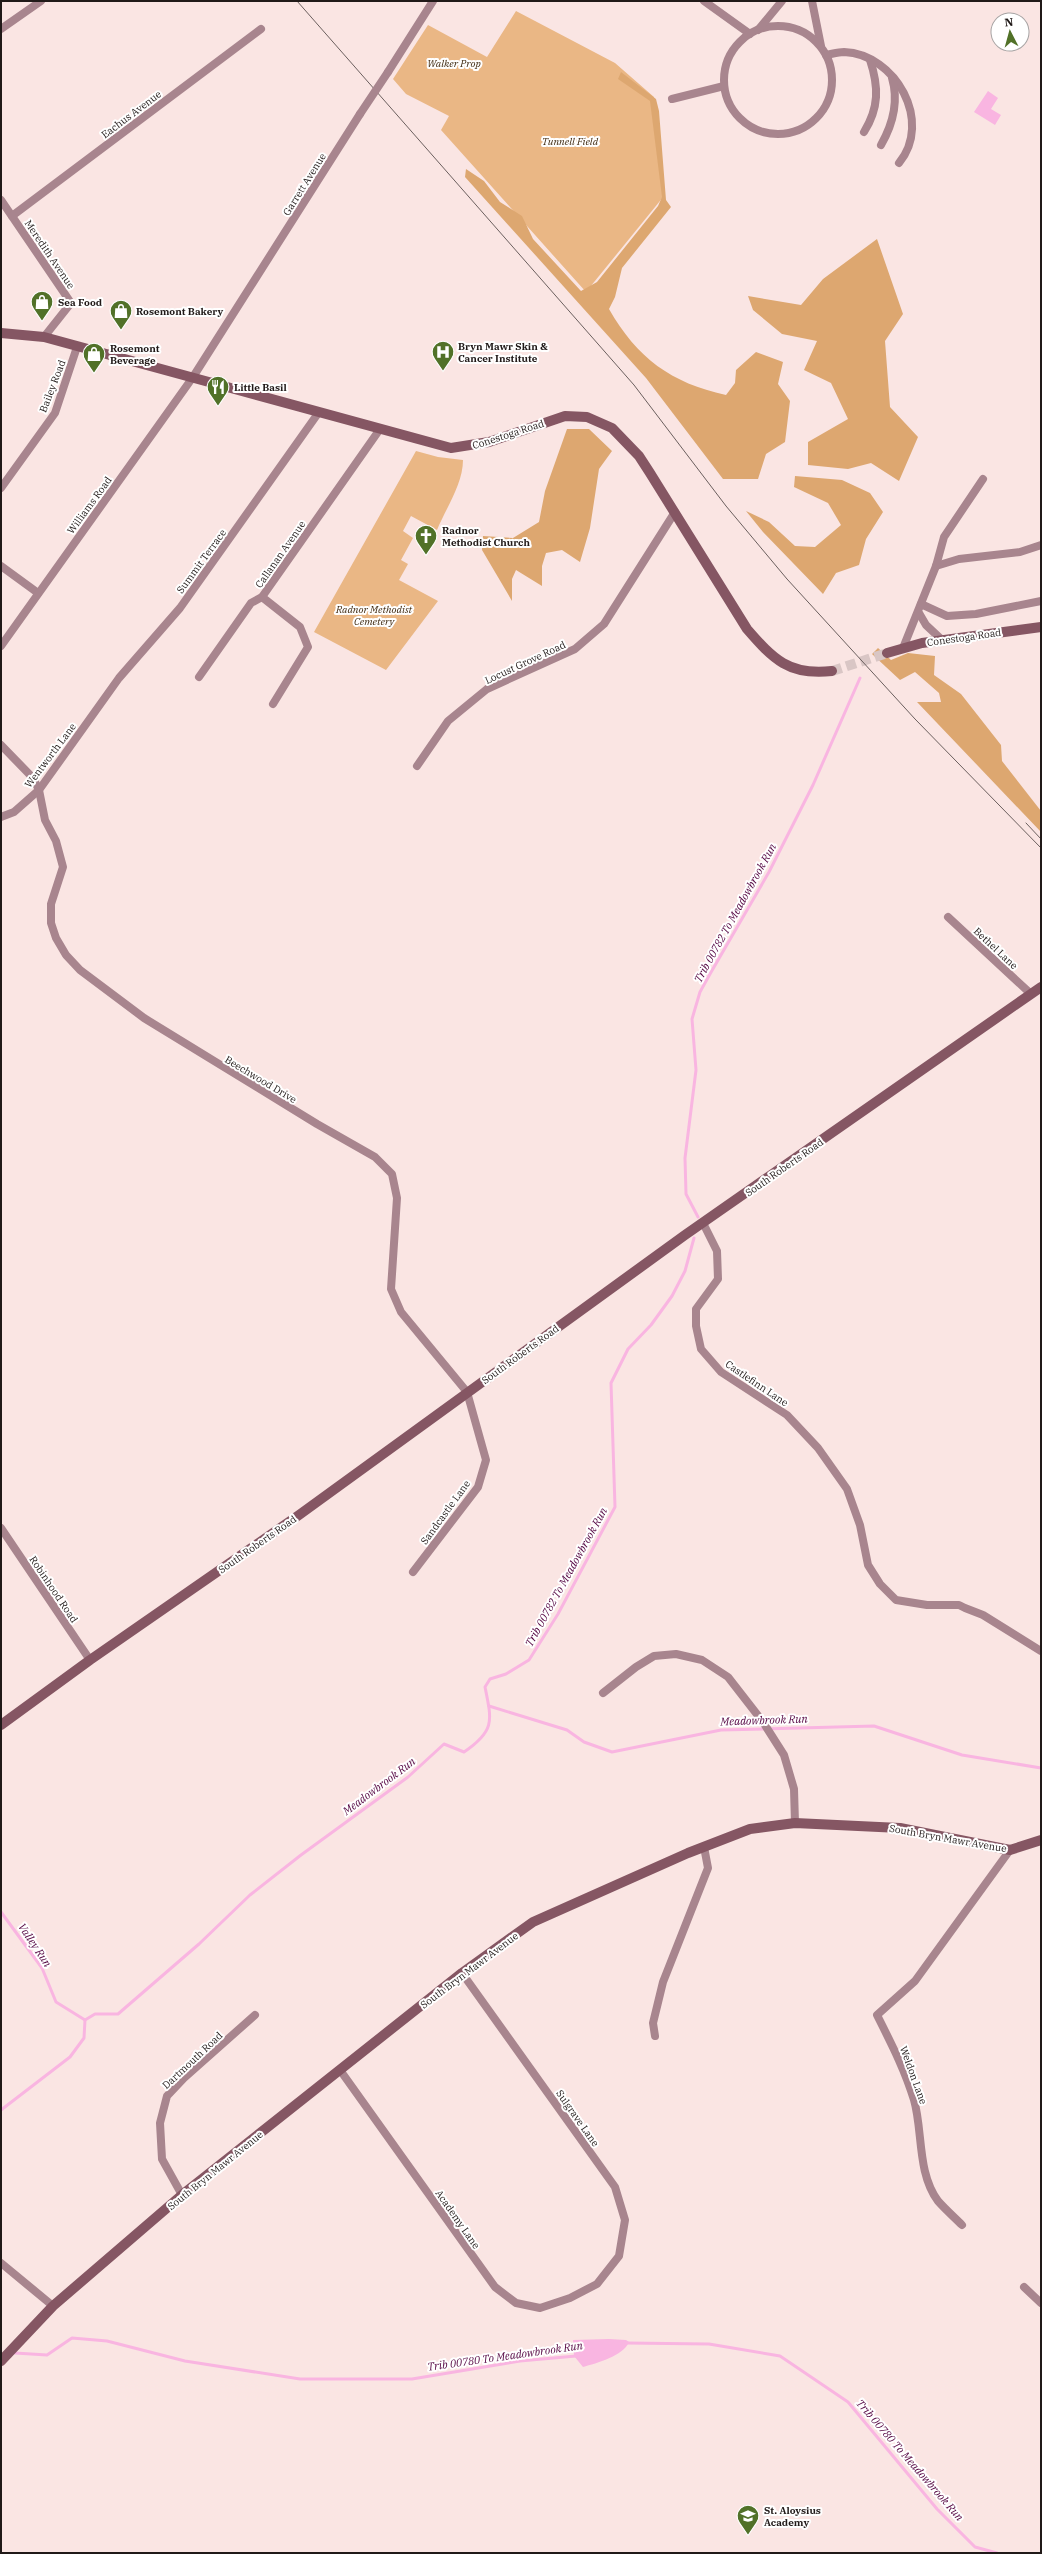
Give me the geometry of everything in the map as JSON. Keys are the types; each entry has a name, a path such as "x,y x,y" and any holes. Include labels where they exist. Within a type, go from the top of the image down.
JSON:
{"main road":[{"name":"Conestoga Road","path":"1,333 44,338 193,377 435,445 469,447 565,416 587,417 612,428 639,456 747,629 774,659 806,670 832,671"},
{"name":"Conestoga Road","path":"887,653 942,640 1041,627"},
{"name":"South Roberts Road","path":"1,1725 90,1660 299,1515 467,1392 703,1223 1041,987"},
{"name":"South Bryn Mawr Avenue","path":"1,2361 53,2306 182,2196 462,1973 534,1922 750,1828 795,1822 900,1828 1010,1850 1041,1840"}],"street":[{"path":"1,29 41,1"},
{"name":"Garrett Avenue","path":"193,377 433,1"},
{"path":"704,1 754,32"},
{"path":"754,32 771,26 799,30 811,37 826,54 832,73 831,85 824,109 811,123 794,132 775,134 757,130 741,119 730,104 724,86 725,71 730,56 738,43 754,32 782,1"},
{"path":"812,1 821,47"},
{"name":"Eachus Avenue","path":"12,216 261,29"},
{"path":"826,54 845,52 870,60 881,66 904,90 911,107 913,120 910,144 899,163"},
{"path":"864,132 877,102 875,77 870,60"},
{"path":"881,145 893,118 896,104 891,76"},
{"path":"672,99 724,86"},
{"name":"Meredith Avenue","path":"1,200 71,303 44,338"},
{"name":"Bailey Road","path":"1,488 55,413 77,347"},
{"name":"Williams Road","path":"1,646 193,377"},
{"name":"Summit Terrace","path":"92,715 119,678 180,608 319,412"},
{"name":"Callanan Avenue","path":"273,704 308,647 300,627 262,597 380,429"},
{"path":"903,648 919,613 936,566 944,537 983,479"},
{"name":"Locust Grove Road","path":"417,766 448,721 488,689 575,650 604,624 675,512"},
{"path":"936,566 959,559 1020,552 1041,546"},
{"path":"1,566 38,593"},
{"path":"199,678 251,603 262,597"},
{"path":"921,604 947,616 976,614 1041,601"},
{"path":"919,613 926,625 942,640"},
{"name":"Wentworth Lane","path":"1,817 14,812 40,790 92,715"},
{"path":"1,745 33,778 40,790"},
{"name":"Beechwood Drive","path":"40,790 45,820 56,841 63,867 51,904 51,923 56,938 66,955 80,970 144,1018 291,1109 375,1157 392,1174 397,1198 391,1289 401,1312 467,1392"},
{"name":"Bethel Lane","path":"948,917 1031,994"},
{"name":"Castlefinn Lane","path":"703,1223 717,1250 718,1279 696,1309 696,1326 701,1349 721,1372 787,1415 818,1448 847,1489 860,1525 868,1565 880,1584 896,1600 965,1608 983,1615 1041,1651"},
{"name":"Sandcastle Lane","path":"414,1572 478,1487 486,1460 467,1392"},
{"name":"Robinhood Road","path":"1,1528 90,1660"},
{"path":"603,1693 636,1667 654,1656 676,1654 702,1660 728,1677 763,1722 784,1756 794,1789 795,1822"},
{"path":"655,2036 653,2023 663,1982 708,1868 704,1847"},
{"name":"Weldon Lane","path":"962,2225 938,2200 932,2190 925,2168 914,2101 899,2057 877,2016 916,1981 1010,1850"},
{"name":"Sulgrave Lane","path":"462,1973 615,2187 625,2220 619,2256 597,2284"},
{"name":"Dartmouth Road","path":"182,2196 162,2159 160,2123 167,2096 184,2078 255,2015"},
{"name":"Academy Lane","path":"340,2070 495,2287 516,2303 540,2308 570,2298 597,2284"},
{"path":"1,2263 53,2306"},
{"path":"1024,2287 1041,2303"}],"green space":[{"name":"Tunnell Field","path":"516,11 615,63 654,97 664,196 586,292 441,130 449,116 406,94 393,79 428,25 487,57"},
{"name":"Radnor Methodist Cemetery","path":"416,451 438,457 463,460 462,469 457,487 437,530 411,516 403,531 413,538 401,560 408,564 399,580 438,601 386,670 314,632"}],"shaded area":[{"path":"621,72 656,99 659,111 666,200 671,207 622,268 615,297 609,309 631,341 657,366 688,383 706,390 726,395 735,383 736,370 756,352 783,362 778,384 790,401 785,442 766,454 758,479 723,479 646,378 465,177 466,169 484,181 500,202 522,216 533,239 581,291 597,282 658,206 662,197 650,101 618,79"},
{"path":"988,91 998,98 991,109 1001,115 995,125 974,112"},
{"path":"877,239 903,314 885,341 890,407 918,437 899,481 871,463 848,469 808,465 808,442 848,419 831,383 804,370 817,341 782,334 753,310 748,296 801,305 823,279"},
{"path":"567,429 589,429 612,451 599,469 590,528 580,562 562,550 546,553 542,566 542,586 516,570 512,579 512,601 482,550 483,536 513,538 539,522 545,491"},
{"path":"795,476 842,480 870,493 883,512 866,539 859,565 836,573 823,594 763,532 746,511 769,522 795,546 815,547 841,525 828,503 794,487"},
{"path":"878,648 891,660 908,653 935,656 934,675 961,694 1001,745 1002,761 1041,811 1041,832 917,702 941,702 939,693 915,672 900,680 872,654"},
{"path":"573,2340 626,2340 629,2342 626,2347 616,2355 583,2367 574,2356"}],"waterway":[{"name":"Trib 00782 To Meadowbrook Run","path":"698,1217 686,1194 685,1158 696,1070 692,1019 700,992 769,872 813,785 860,678"},
{"name":"Meadowbrook Run","path":"1,2110 70,2057 84,2038 85,2020 95,2014 118,2014 199,1944 250,1895 301,1855 408,1777 444,1744 464,1752 481,1738 486,1731 490,1717 485,1687 490,1679 506,1674 529,1660 558,1614 615,1507 611,1383 628,1349 651,1325 672,1296 685,1271 694,1238"},
{"name":"Meadowbrook Run","path":"489,1706 567,1730 584,1742 612,1752 721,1730 874,1726 962,1755 1041,1768"},
{"name":"Valley Run","path":"1,1912 42,1968 56,2002 85,2020"},
{"name":"Trib 00780 To Meadowbrook Run","path":"15,2353 47,2355 72,2338 107,2341 185,2361 300,2379 412,2379 520,2361 576,2356"},
{"name":"Trib 00780 To Meadowbrook Run","path":"626,2343 709,2344 780,2356 848,2402 937,2509 975,2547 997,2553"}],"tunnel":[{"path":"832,671 887,653"}],"tram line":[{"path":"297,1 634,385 726,506 787,579 915,719 1041,848"},
{"path":"1026,823 1041,839"}],"place":[{"name":"Sea Food","path":"42,322"},
{"name":"Rosemont Bakery","path":"121,330"},
{"name":"Bryn Mawr Skin & Cancer Institute","path":"443,372"},
{"name":"Rosemont Beverage","path":"94,374"},
{"name":"Little Basil","path":"218,406"},
{"name":"Radnor Methodist Church","path":"426,556"},
{"name":"St. Aloysius Academy","path":"748,2536"}],"park label":[{"name":"Walker Prop","path":"454,63"}]}
